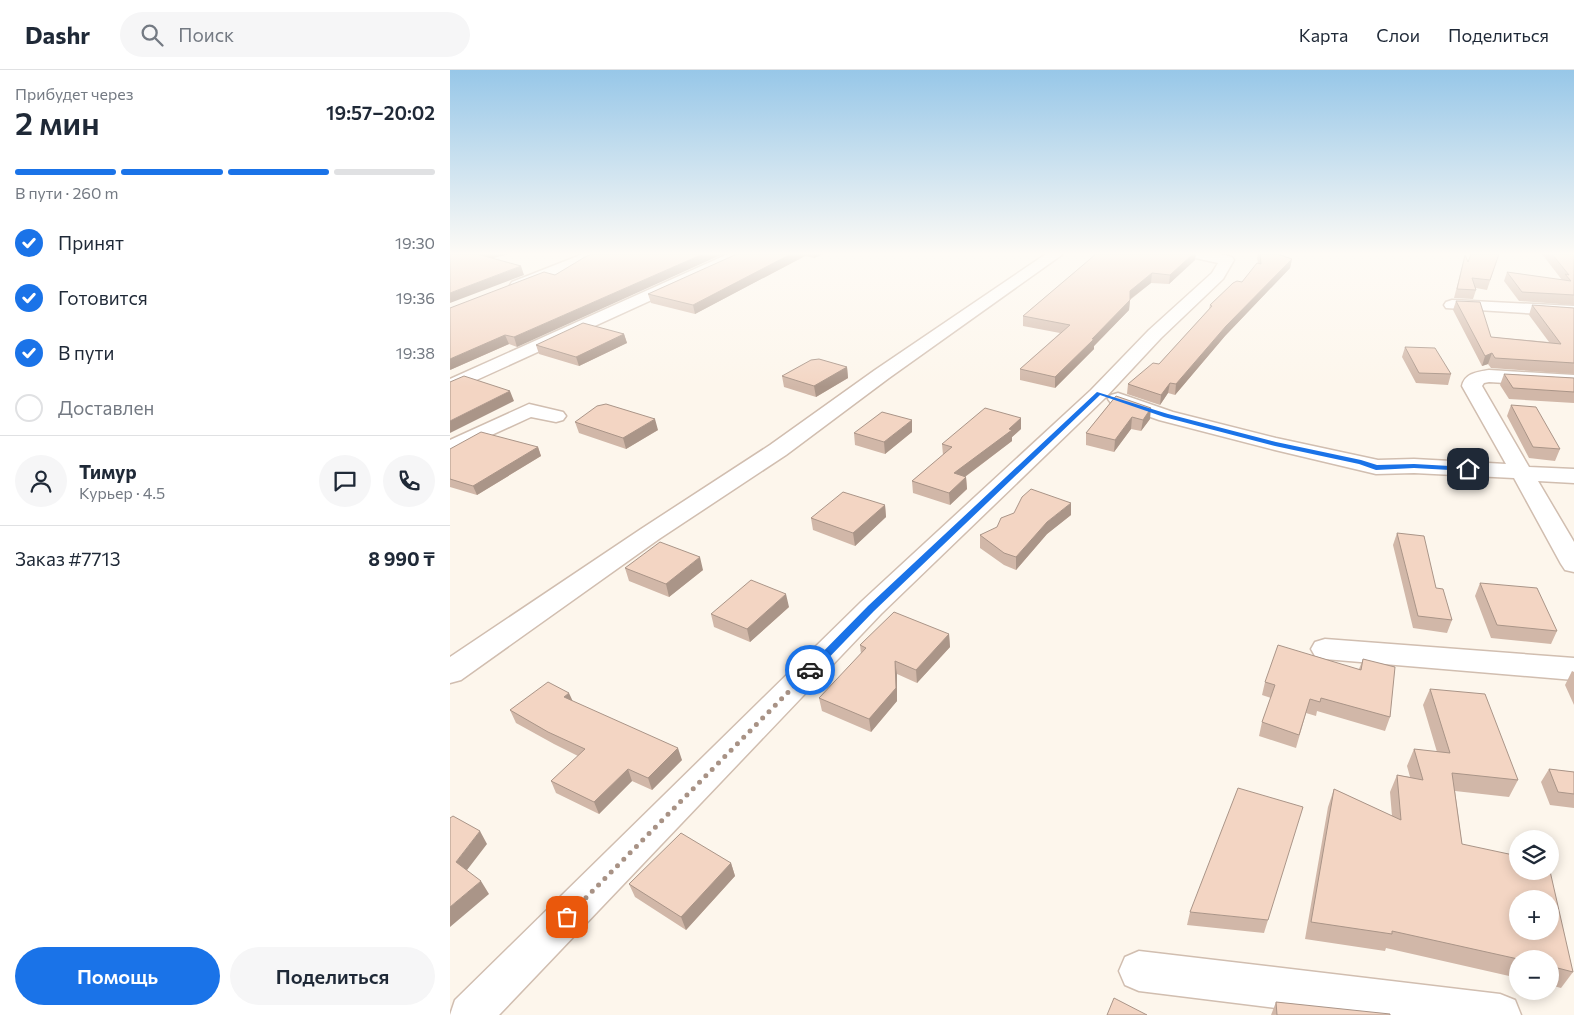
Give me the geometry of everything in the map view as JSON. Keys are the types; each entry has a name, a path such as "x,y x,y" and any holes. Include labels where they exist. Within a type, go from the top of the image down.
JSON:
{"street":[{"path":"450,386 644,298"},
{"path":"450,672 650,534 778,450 882,374 992,298"},
{"path":"470,1015 871,608 1099,393 1155,334 1194,298"},
{"path":"1452,304 1574,311"},
{"path":"1574,381 1488,376 1473,381 1472,386 1574,564"},
{"path":"1099,393 1166,416 1275,444 1361,462 1376,468 1414,466 1574,476"},
{"path":"450,448 529,410 556,416"},
{"path":"1325,649 1574,669"},
{"path":"1139,970 1500,1015"}],"building":[{"path":"476,298 603,298 514,337 505,335 450,359 450,308"},
{"path":"665,298 706,298 693,305"},
{"path":"1044,298 1130,298 1092,339 1094,339 1055,377 1020,369 1070,325 1023,316"},
{"path":"1217,298 1253,298 1226,326 1176,384 1170,383 1161,395 1128,384 1153,363 1159,364 1212,306 1210,305"},
{"path":"1456,301 1480,302 1491,337 1561,344 1532,305 1574,308 1574,363 1495,358 1492,353 1485,356"},
{"path":"583,323 624,334 576,357 536,345"},
{"path":"1405,347 1435,348 1451,374 1419,373"},
{"path":"819,359 847,367 814,386 782,376 811,360"},
{"path":"1504,374 1574,378 1574,392 1513,388"},
{"path":"464,376 510,391 450,421 450,382"},
{"path":"1116,396 1151,408 1143,420 1132,417 1115,440 1086,433"},
{"path":"606,404 655,419 623,438 575,422 597,406"},
{"path":"1511,405 1536,407 1560,449 1533,447"},
{"path":"985,408 1021,418 1009,429 1012,430 954,473 966,477 949,493 912,481 952,447 942,444"},
{"path":"882,412 912,420 884,442 854,433"},
{"path":"481,432 538,447 473,486 450,479 450,449"},
{"path":"1031,489 1071,503 1047,522 1016,557 1004,553 980,535 997,527 1001,518 1014,513 1022,497"},
{"path":"843,492 885,505 853,533 811,518"},
{"path":"1397,533 1424,536 1436,588 1443,589 1452,620 1418,616"},
{"path":"660,542 700,557 666,584 625,568"},
{"path":"751,580 786,594 747,629 711,614"},
{"path":"1480,583 1537,588 1557,631 1497,625"},
{"path":"894,612 949,634 916,670 895,661 896,688 869,719 819,698 866,648 860,645"},
{"path":"1278,645 1361,670 1363,659 1395,667 1390,717 1321,698 1320,702 1310,699 1299,735 1262,722 1275,685 1265,682"},
{"path":"548,682 569,693 564,697 678,748 648,778 628,769 594,802 551,781 585,749 548,732 510,710"},
{"path":"1430,689 1485,694 1518,780 1452,773 1462,844 1509,854 1509,880 1552,880 1554,890 1509,890 1509,940 1559,940 1559,911 1573,972 1559,968 1559,950 1509,950 1509,957 1392,931 1392,934 1311,922 1334,789 1401,820 1397,775 1423,780 1414,749 1450,753"},
{"path":"1549,769 1574,772 1574,794 1558,792"},
{"path":"1238,788 1303,807 1268,920 1190,912"},
{"path":"453,816 480,831 456,862 481,881 450,907 450,818"},
{"path":"681,833 731,863 681,917 629,884"},
{"path":"1114,998 1147,1015 1107,1015"},
{"path":"1276,1002 1390,1014 1390,1015 1277,1015"}],"way so far":[{"path":"567,917 810,670"}],"route":[{"path":"810,670 871,608 1099,393 1166,416 1275,444 1361,462 1376,468 1414,466 1468,469"}]}
